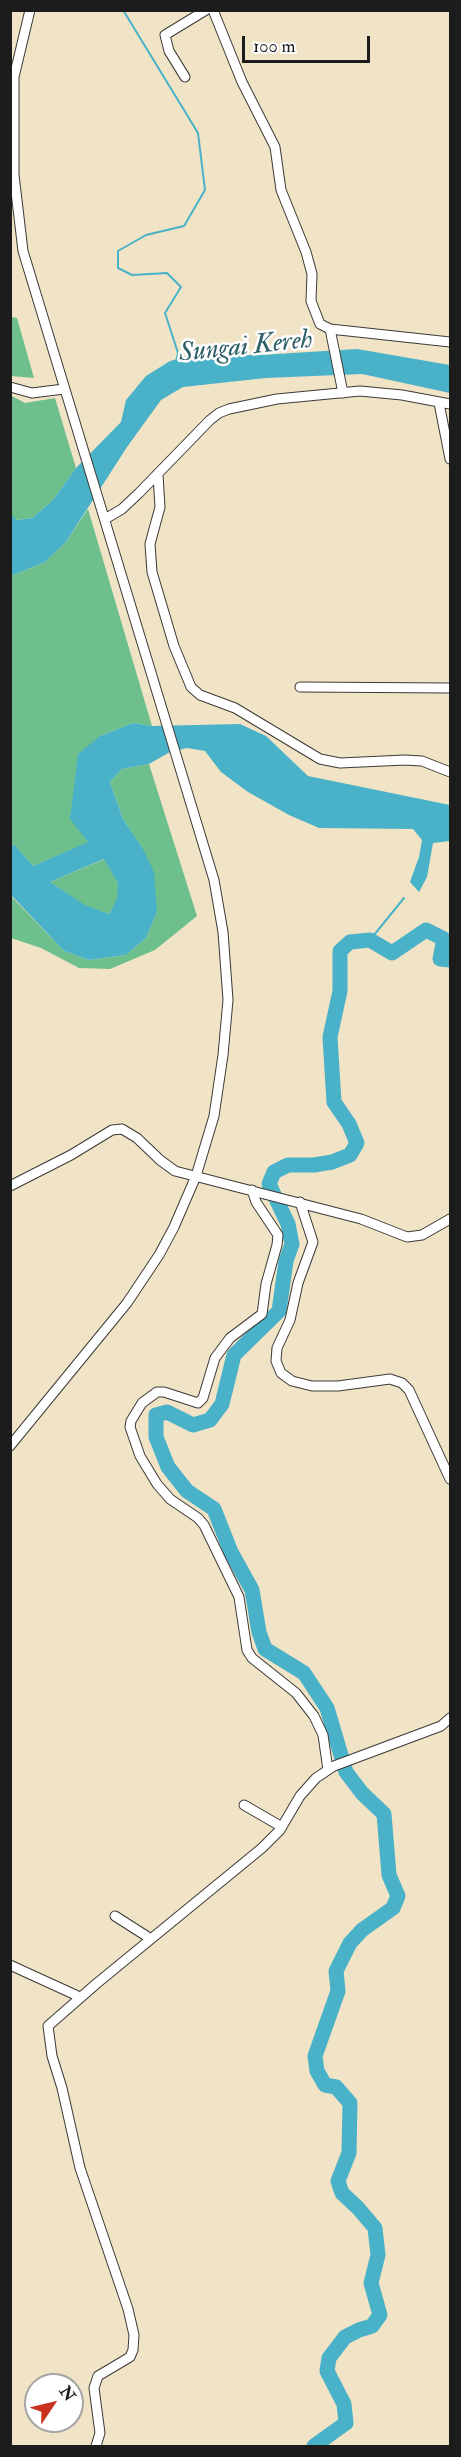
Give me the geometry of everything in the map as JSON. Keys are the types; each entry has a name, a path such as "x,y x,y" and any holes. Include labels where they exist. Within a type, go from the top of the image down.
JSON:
{"street":[{"path":"10,1446 127,1303 159,1255 174,1227 196,1176 214,1116 228,1000 223,932 214,880 23,251 14,175 14,77 30,10"},
{"path":"185,77 169,51 165,35 206,10"},
{"path":"213,10 242,82 275,147 281,190 306,252 312,274 311,301 320,324 330,329 450,342"},
{"path":"330,329 342,390"},
{"path":"10,387 32,393 64,389"},
{"path":"104,516 122,509 219,413 278,399 342,390 381,393 450,404"},
{"path":"439,403 450,459"},
{"path":"158,475 160,507 150,544 152,572 174,646 191,687 200,695 235,708 320,759 340,763 405,760 422,762 450,772"},
{"path":"300,687 450,688"},
{"path":"10,1186 71,1155 112,1130 122,1129 175,1171 256,1190 361,1219 406,1237 422,1235 450,1219"},
{"path":"256,1190 256,1202 278,1235 266,1284 262,1314 230,1338 215,1358 203,1398 198,1402 157,1392 142,1403 131,1420 130,1427 140,1456 157,1484 170,1499 198,1518 204,1525 239,1598 247,1650 252,1658 296,1693 314,1716 323,1735 331,1768"},
{"path":"295,1201 313,1242 298,1283 290,1320 277,1348 276,1360 281,1373 292,1381 312,1386 338,1386 390,1379 402,1383 409,1390 450,1479"},
{"path":"96,2446 100,2433 94,2388 98,2376 130,2357 134,2335 128,2309 80,2168 48,2040 48,2026 262,1848 282,1827 300,1796 316,1778 331,1768 358,1756 441,1726 450,1718"},
{"path":"244,1805 282,1827"},
{"path":"116,1916 151,1939"},
{"path":"10,1965 81,1997"}],"green space":[{"path":"11,317 17,318 34,378 11,376"},
{"path":"10,395 25,403 55,398 76,468 52,501 32,518 15,520 10,512"},
{"path":"88,509 152,726 133,723 100,736 89,842 33,866 15,845 11,844 11,576 45,562 66,542"},
{"path":"149,764 197,916 155,950 110,969 79,968 41,948 11,938 10,895 64,951 89,960 126,955 146,938 157,912 142,847 123,819 110,782 122,769"},
{"path":"105,859 118,883 118,899 109,914 85,906 50,882"}],"water":[{"path":"357,349 450,365 450,393 362,374 266,378 183,387 161,400 127,447 66,542 45,562 11,576 10,512 16,520 32,518 52,501 76,468 121,422 126,400 146,376 170,361 192,355 261,355"},
{"path":"133,723 152,726 240,724 266,736 308,776 450,805 450,841 433,843 427,877 419,892 410,882 422,840 413,829 319,828 289,815 248,792 221,772 205,751 187,748 170,752 149,764 122,769 110,782 123,819 142,847 154,872 157,912 146,938 126,955 89,960 64,951 11,895 10,844 15,845 33,866 88,842 70,819 78,754 100,736","holes":["104,859 118,883 117,899 109,914 85,905 50,882"]}],"waterway":[{"name":"Sungai Kereh","path":"123,10 198,133 205,190 184,226 146,235 118,251 118,268 132,275 167,273 181,287 165,313 178,353 176,362"},
{"path":"370,940 404,898"},
{"path":"314,2446 346,2423 344,2404 327,2371 329,2358 345,2337 372,2326 380,2315 371,2283 378,2255 375,2228 342,2193 338,2181 349,2153 350,2103 336,2087 325,2085 317,2071 315,2056 338,1991 336,1971 350,1943 362,1930 393,1908 398,1896 389,1875 384,1814 362,1793 346,1772 327,1708 304,1673 265,1649 259,1632 252,1590 231,1552 214,1509 187,1491 168,1467 156,1437 156,1415 167,1412 193,1425 210,1420 222,1404 234,1355 279,1311 286,1261 292,1244 288,1224 269,1184 274,1172 288,1165 332,1162 350,1155 357,1143 349,1124 334,1102 330,1037 340,991 340,951 350,942 370,940 392,953 426,930 444,939 440,959 450,960"}]}
